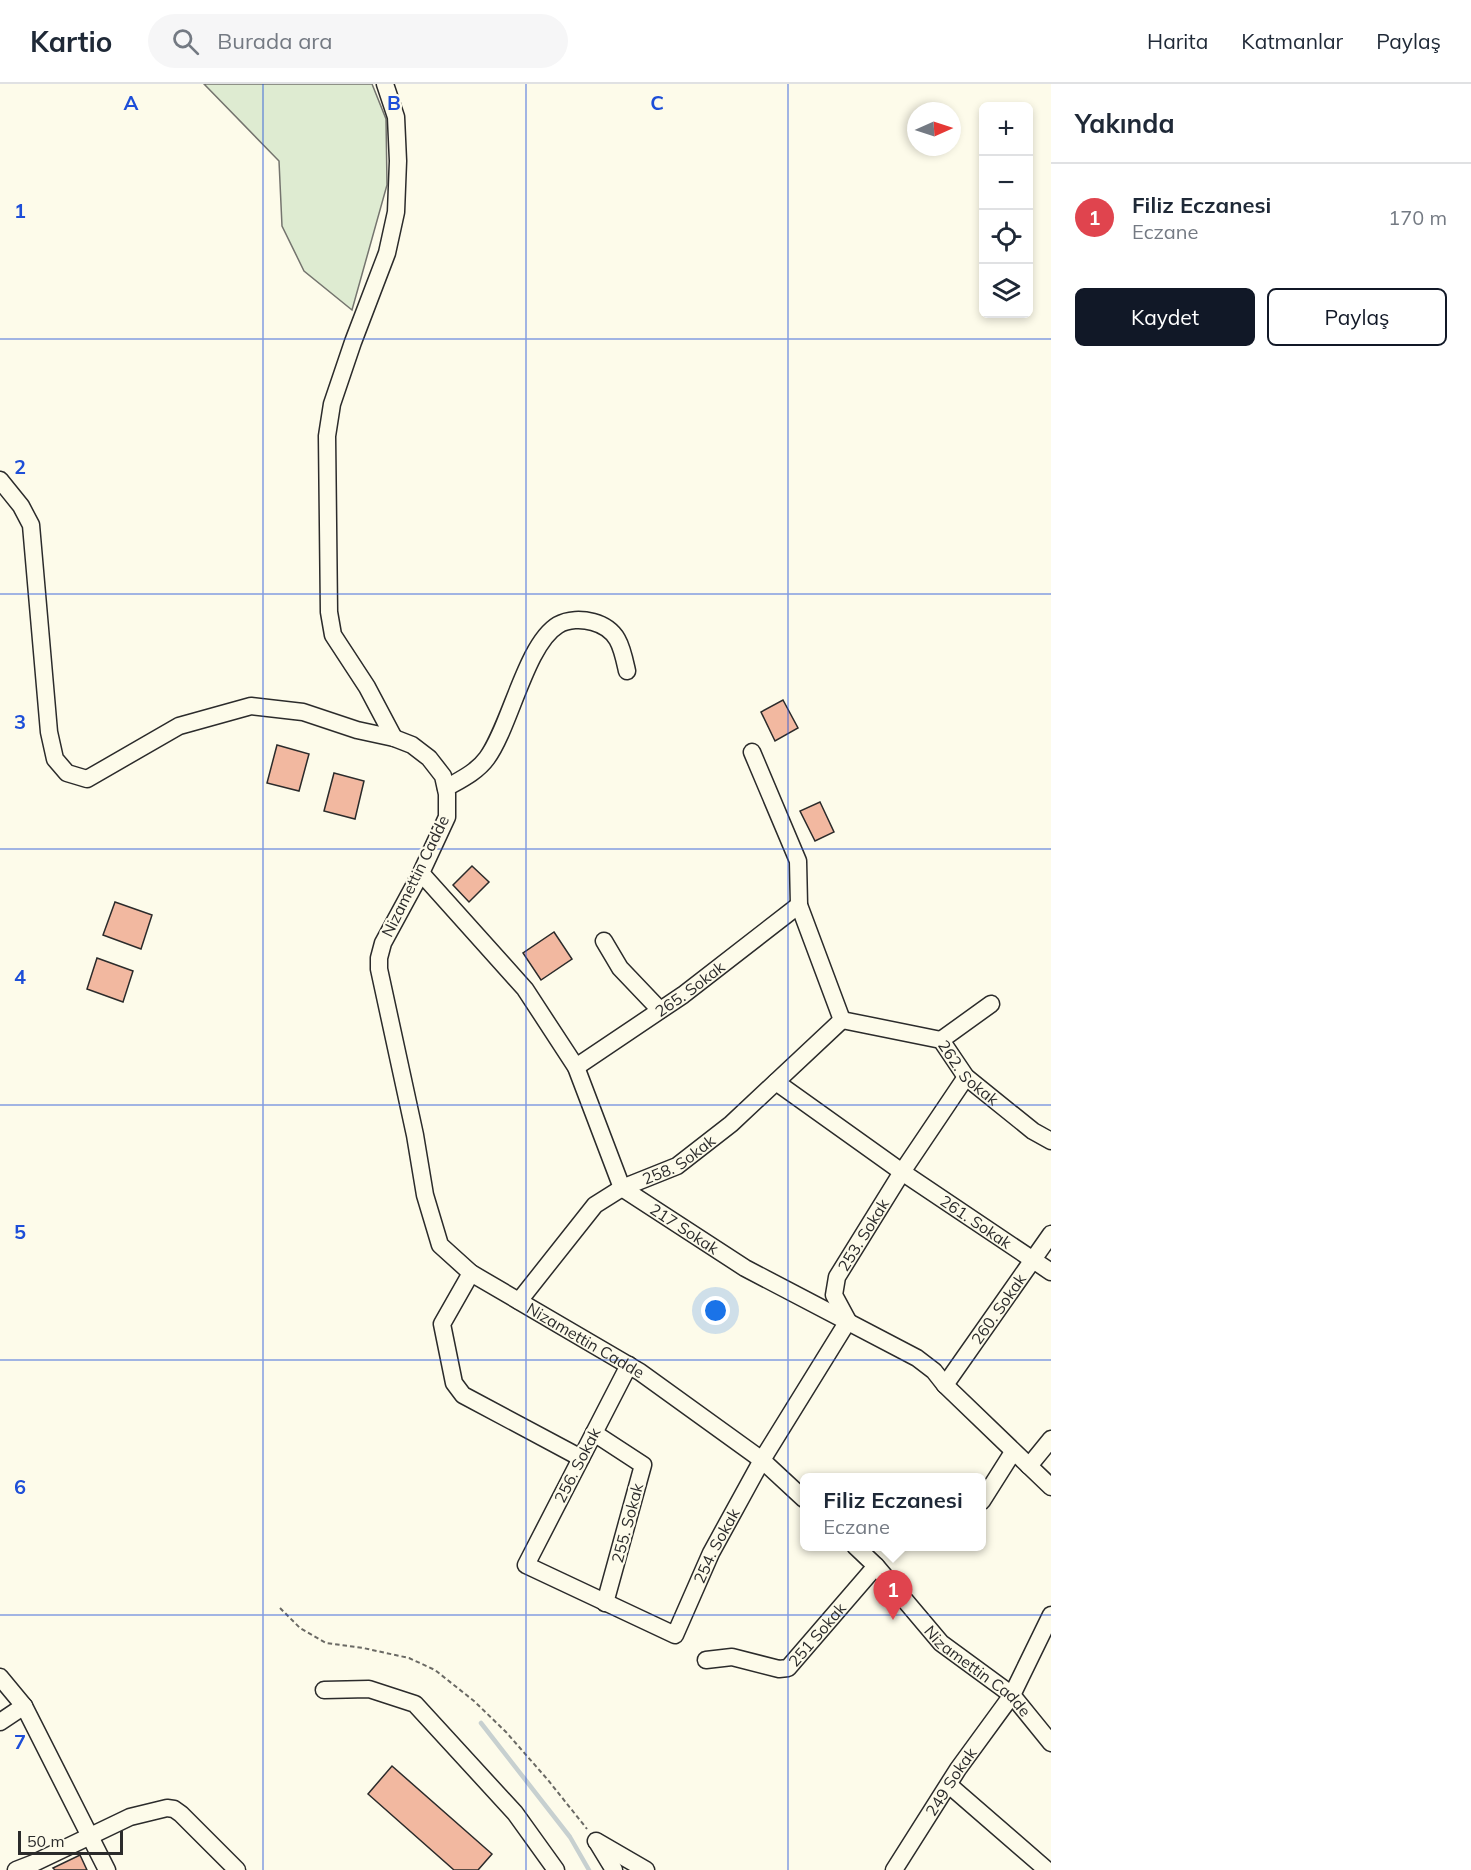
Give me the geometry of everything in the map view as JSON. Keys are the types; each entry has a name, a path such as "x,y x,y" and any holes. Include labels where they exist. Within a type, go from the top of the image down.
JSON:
{"street":[{"path":"385,84 396,117 398,161 396,212 387,253 332,404 327,436 327,471 330,612 333,635 367,687 394,738"},
{"name":"Nizamettin Cadde","path":"0,480 21,506 31,525 49,732 54,759 67,773 87,779 179,726 251,706 303,712 357,730 394,738 412,745 429,758 443,776 446,788 447,817 383,943 379,958 425,1195 440,1245 471,1273 629,1365 762,1460 800,1496"},
{"path":"446,788 470,774 487,760 500,736 534,657 546,635 558,625 571,620 585,620 607,627 615,634 622,647 627,671"},
{"path":"752,752 798,861 799,905 842,1020"},
{"path":"420,873 525,989 576,1067 622,1188"},
{"name":"265. Sokak","path":"576,1067 660,1010 799,905"},
{"path":"604,941 620,968 660,1010"},
{"path":"941,1040 991,1004"},
{"name":"262. Sokak","path":"842,1020 941,1040 966,1077 1034,1131 1051,1141"},
{"name":"258. Sokak","path":"519,1301 595,1205 622,1188 677,1166 731,1124 842,1020"},
{"name":"253. Sokak","path":"848,1321 834,1295 837,1277 902,1172 966,1077"},
{"name":"261. Sokak","path":"776,1082 902,1172 1051,1272"},
{"name":"217 Sokak","path":"622,1188 745,1268 917,1358 934,1371 945,1385 1051,1487"},
{"name":"260. Sokak","path":"945,1385 1051,1234"},
{"path":"471,1273 442,1324 454,1383 463,1395 581,1458"},
{"path":"762,1460 848,1321"},
{"name":"256. Sokak","path":"605,1603 526,1565 629,1365"},
{"name":"255. Sokak","path":"594,1433 644,1465 605,1603"},
{"path":"1029,1466 1051,1439"},
{"path":"986,1495 1013,1452"},
{"name":"254. Sokak","path":"605,1603 675,1635 711,1553 762,1460"},
{"name":"Nizamettin Cadde","path":"860,1551 876,1566 941,1642 1012,1695 1051,1743"},
{"name":"251 Sokak","path":"706,1660 732,1657 788,1668 876,1566"},
{"name":"249 Sokak","path":"894,1870 948,1785 1012,1695 1051,1615"},
{"path":"0,1677 24,1706 107,1870"},
{"path":"324,1690 369,1689 415,1704 515,1814 556,1870"},
{"path":"0,1722 24,1706"},
{"path":"948,1785 1047,1870"},
{"path":"16,1870 36,1867 90,1836 130,1817 167,1808 174,1809 237,1870"},
{"path":"596,1841 614,1870"},
{"path":"596,1841 646,1870"}],"path":[{"path":"280,1608 300,1628 326,1643 409,1658 435,1670 474,1701 506,1732 548,1779 596,1841"}],"green space":[{"path":"204,84 372,84 386,119 387,185 352,310 304,271 282,226 279,161"}],"building":[{"path":"783,700 798,728 775,741 761,712"},
{"path":"277,745 309,754 299,791 267,783"},
{"path":"334,773 364,781 355,819 324,811"},
{"path":"820,802 834,832 815,841 800,811"},
{"path":"472,866 489,882 469,902 453,885"},
{"path":"115,902 152,915 141,949 103,935"},
{"path":"554,932 572,959 541,980 523,953"},
{"path":"97,958 133,971 123,1002 87,989"},
{"path":"392,1766 492,1854 478,1870 454,1870 368,1794"},
{"path":"80,1855 87,1870 55,1870 53,1868"}],"waterway":[{"path":"481,1723 570,1837 589,1870"}],"place":[{"name":"Filiz Eczanesi","path":"893,1620"}]}
